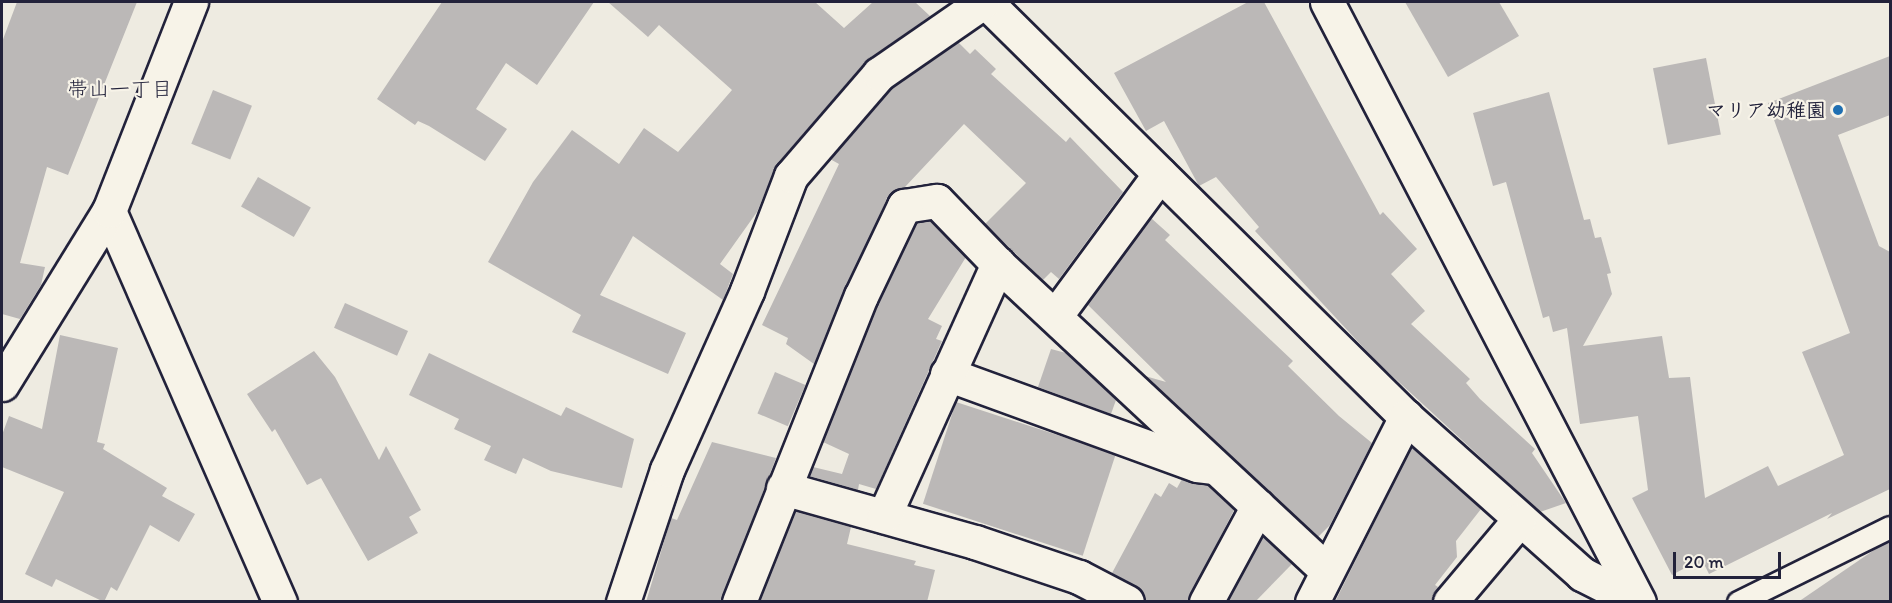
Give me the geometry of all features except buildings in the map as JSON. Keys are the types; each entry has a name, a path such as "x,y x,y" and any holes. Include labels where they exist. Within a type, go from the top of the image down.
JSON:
{"street":[{"path":"2,384 109,211 191,2"},
{"path":"623,602 667,470 747,291 791,176 879,74 984,2 1406,417 1582,574 1638,602"},
{"path":"1328,2 1638,602"},
{"path":"1056,315 1160,174"},
{"path":"739,602 861,296 904,206 937,201 998,264 1056,315 1327,571"},
{"path":"109,211 280,602"},
{"path":"884,516 998,264"},
{"path":"947,374 1197,465 1218,468"},
{"path":"1312,602 1406,417"},
{"path":"783,488 884,516 1079,577 1127,602"},
{"path":"1206,602 1258,506"},
{"path":"1450,602 1519,520"}],"lane":[{"path":"1738,602 1890,527"}],"place":[{"name":"マリア幼稚園","path":"1838,110"}],"district":[{"name":"帯山一丁目","path":"120,89"}]}
